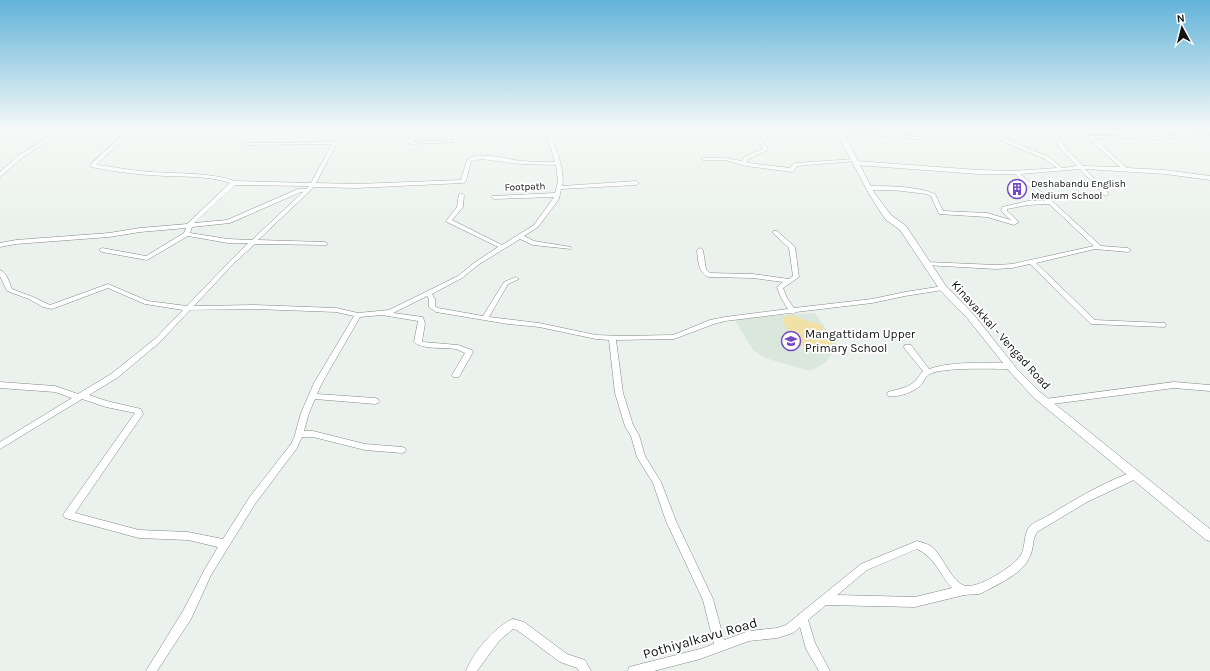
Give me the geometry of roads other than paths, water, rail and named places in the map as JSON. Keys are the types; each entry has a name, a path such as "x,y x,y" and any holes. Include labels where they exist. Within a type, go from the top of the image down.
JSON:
{"main road":[{"name":"Kinavakkal - Vengad Road","path":"856,162 869,188 888,217 903,228 943,288 971,317 1010,366 1045,402 1210,536"}],"street":[{"path":"2,174 16,160"},
{"path":"98,160 93,166 159,174 217,178 234,183 356,186 462,181 469,160"},
{"path":"0,446 114,376 158,340 187,308 254,241 307,191 313,184 325,160"},
{"path":"506,160 557,164"},
{"path":"0,272 4,275 9,290 45,306 58,304 101,287 108,286 147,302 187,308 255,307 336,310 358,315 390,312 429,294 460,277 502,247 536,226 558,195 561,177 556,160"},
{"path":"731,160 746,164 792,170 795,165 856,162 979,172 1016,173 1081,167 1165,172 1210,178"},
{"path":"745,160 744,162 746,164"},
{"path":"1050,160 1060,168"},
{"path":"1075,160 1106,194"},
{"path":"1115,160 1126,170"},
{"path":"1016,173 1050,202 1097,248"},
{"path":"187,234 190,224 234,183"},
{"path":"560,188 636,183"},
{"path":"869,188 893,188 928,193 933,195 941,213 986,215 1014,223 1016,222 1004,210 1004,208 1028,203 1050,202"},
{"path":"0,245 16,242 109,235 140,230 228,222 300,190 307,191"},
{"path":"461,195 460,207 449,222 502,247"},
{"name":"Footpath","path":"494,197 558,195"},
{"path":"775,232 792,247 796,277 780,287 784,298 793,312"},
{"path":"102,250 147,258 187,234 228,241 325,244"},
{"path":"519,236 533,243 569,248"},
{"path":"928,264 996,267 1012,266 1031,260 1097,248 1128,250"},
{"path":"700,250 703,269 708,275 753,276 790,281"},
{"path":"1031,260 1093,322 1163,325"},
{"path":"485,318 506,283 516,279"},
{"path":"429,294 432,298 433,309 539,325 596,336 674,337 712,322 872,302 905,294 943,288"},
{"path":"383,313 394,316 421,319 418,342 422,344 458,347 469,352 456,375"},
{"path":"151,671 187,615 208,572 252,501 294,446 300,434 305,413 318,383 358,315"},
{"path":"612,337 619,393 629,426 635,435 641,457 657,482 671,521 708,599 720,647"},
{"path":"908,346 927,372"},
{"path":"891,394 898,393 917,384 927,372 969,367 1010,366"},
{"path":"0,385 55,389 106,404 138,411 139,414 136,420 106,459 68,515 138,534 188,536 226,544"},
{"path":"1045,402 1174,385 1210,388"},
{"path":"312,396 375,401"},
{"path":"300,434 313,434 365,447 402,450"},
{"path":"825,600 915,602 966,590 980,590 1018,565 1024,559 1028,550 1030,534 1034,529 1080,500 1107,486 1135,475"},
{"name":"Pothiyalkavu Road","path":"633,671 720,647 749,636 777,633 789,629 803,619 864,567 917,545 928,549 949,579 966,590"},
{"path":"803,619 810,645 825,671"},
{"path":"471,671 494,640 505,629 513,624 520,626 564,658 581,664 586,671"}],"place":[{"name":"Deshabandu English Medium School","path":"1017,189"},
{"name":"Mangattidam Upper Primary School","path":"791,341"}]}
